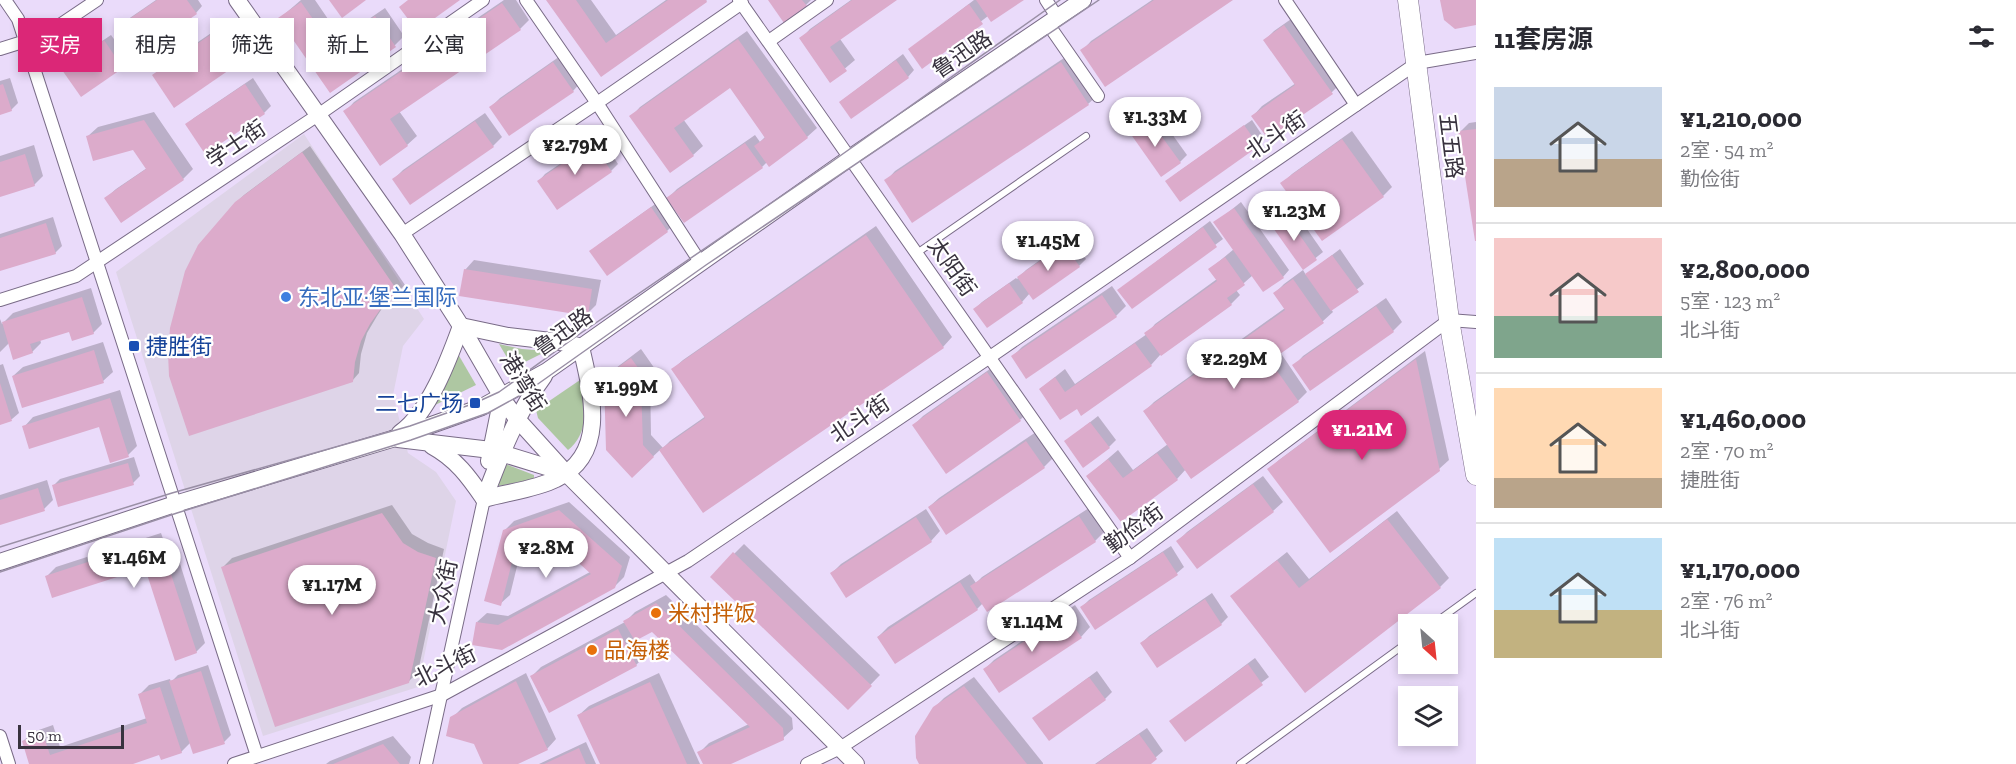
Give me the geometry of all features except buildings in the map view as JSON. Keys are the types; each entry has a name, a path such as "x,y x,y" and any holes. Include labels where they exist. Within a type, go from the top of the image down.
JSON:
{"main road":[{"name":"港湾街","path":"237,0 402,234 461,326 502,398 518,420 566,473 856,764"},
{"name":"鲁迅路","path":"0,562 175,504 392,439 502,398 547,371 850,157 1083,0"},
{"name":"五五路","path":"1408,0 1449,320 1472,434 1476,475"},
{"path":"392,439 410,426 423,409 461,326 581,347 591,391 592,416 587,448 579,461 566,473 541,485 484,499"},
{"path":"497,451 547,371"},
{"path":"484,499 497,451 502,398"},
{"path":"392,439 497,451 566,473"},
{"path":"423,442 453,460 484,499"}],"street":[{"path":"5,0 18,19"},
{"path":"70,18 97,0"},
{"name":"学士街","path":"0,300 76,276 318,115 483,0"},
{"path":"526,0 597,103 700,262"},
{"path":"769,41 827,0"},
{"path":"1046,0 1052,20 1098,96"},
{"path":"1285,0 1356,105"},
{"path":"402,234 597,103 741,2"},
{"name":"太阳街","path":"741,2 1130,558"},
{"path":"0,49 18,43"},
{"name":"北斗街","path":"234,764 442,695 688,561 990,357 1417,63 1476,53"},
{"path":"35,72 257,756"},
{"path":"1449,320 1476,322"},
{"name":"勤俭街","path":"807,764 840,748 1130,558 1449,320"},
{"name":"大众街","path":"426,764 484,499"},
{"path":"0,736 9,764"}],"lane":[{"path":"917,253 1086,136"},
{"path":"1447,614 1476,593"},
{"path":"1240,764 1398,649"}],"shaded area":[{"path":"304,134 424,319 403,346 393,395 408,453 436,472 456,501 418,687 263,736 116,272"}],"green space":[{"path":"499,344 547,351 515,367 512,366"},
{"path":"458,354 476,385 431,407"},
{"path":"580,380 585,398 585,418 580,436 568,450 538,418 536,410"},
{"path":"503,463 534,475 534,479 499,486 497,482"}],"tram line":[{"path":"0,547 172,493 410,426 499,392 581,333 830,163 1060,0"},
{"path":"0,572 177,513 411,440 488,413 528,391 706,265 1099,0"}],"place":[{"name":"东北亚·堡兰国际","path":"286,297"},
{"name":"捷胜街","path":"134,346"},
{"name":"二七广场","path":"475,403"},
{"name":"米村拌饭","path":"656,613"},
{"name":"品海楼","path":"592,650"}]}
